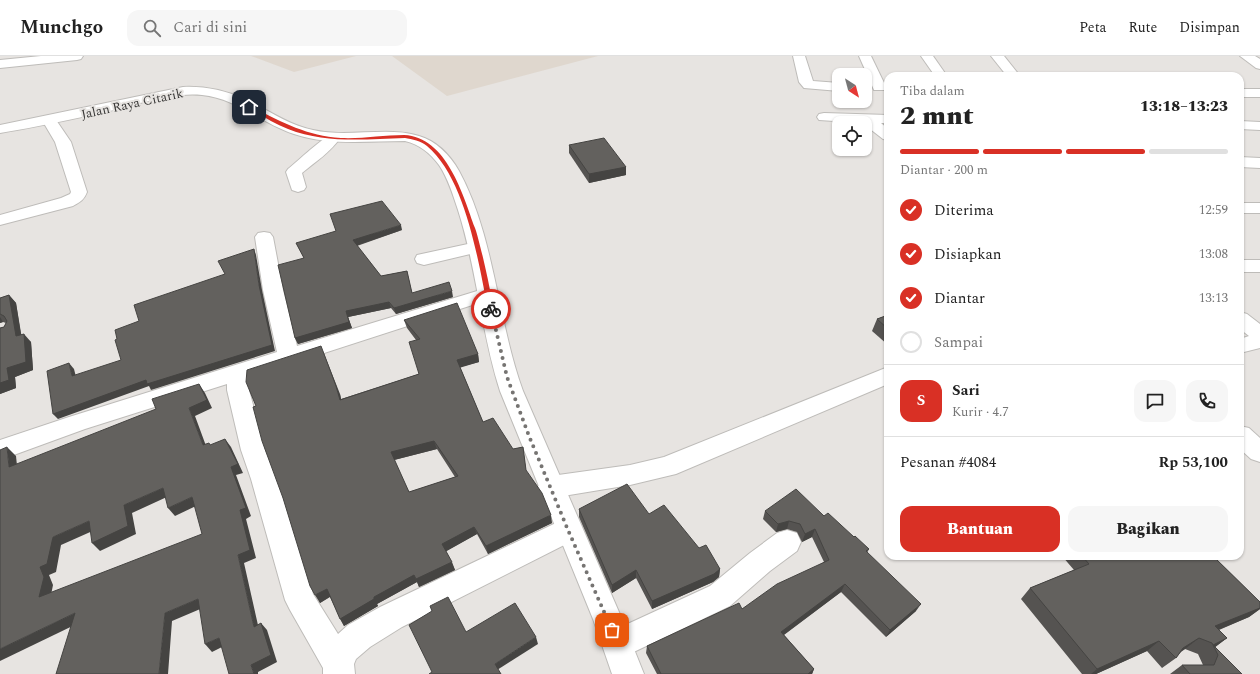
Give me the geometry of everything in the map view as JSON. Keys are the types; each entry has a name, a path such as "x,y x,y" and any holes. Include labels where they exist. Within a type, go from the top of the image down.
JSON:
{"street":[{"path":"0,64 77,56"},
{"path":"799,56 806,82 809,85 832,87"},
{"path":"864,56 884,87"},
{"path":"927,56 938,72"},
{"path":"997,56 1011,72"},
{"path":"1246,56 1260,65"},
{"path":"872,87 884,87"},
{"name":"Jalan Raya Citarik","path":"0,129 190,90 226,95 289,128 309,134 333,138 405,137 414,138 428,145 450,170 474,233 507,377 529,436 568,530 619,644 628,674"},
{"path":"1244,93 1260,93"},
{"path":"824,117 832,117"},
{"path":"872,118 884,119"},
{"path":"0,220 67,202 77,197 79,192 63,142 49,120"},
{"path":"872,123 884,133"},
{"path":"1244,125 1260,126"},
{"path":"298,187 294,172 320,151 333,138"},
{"path":"1244,162 1260,163"},
{"path":"1244,208 1260,208"},
{"path":"264,237 273,290 289,355"},
{"path":"424,259 477,247"},
{"path":"1244,266 1260,266"},
{"path":"0,450 78,423 289,355 368,333 487,294"},
{"path":"1244,322 1260,334"},
{"path":"1244,345 1260,341"},
{"path":"240,371 238,390 253,450 264,479 300,600 339,669"},
{"path":"551,486 630,475 667,467 884,377"},
{"path":"1244,438 1260,452"},
{"path":"339,669 345,648 359,636 391,617 568,530"},
{"path":"619,644 720,596 760,562 787,542"}],"shaded area":[{"path":"251,56 356,56 294,72"},
{"path":"392,56 598,56 447,96"}],"building":[{"path":"604,138 626,167 589,174 569,145"},
{"path":"382,201 401,225 353,240 381,276 407,271 412,293 449,282 452,291 394,308 389,302 346,311 349,322 295,338 278,265 304,258 296,243 336,231 330,214"},
{"path":"254,249 259,285 272,345 147,384 146,380 53,414 47,371 69,363 72,376 121,360 115,340 117,339 115,330 139,321 134,305 225,274 218,261"},
{"path":"9,295 16,336 24,334 26,362 7,368 9,380 0,383 0,328 4,327 7,321 4,316 0,314 0,298"},
{"path":"457,303 478,354 457,360 483,422 493,418 513,449 523,447 526,470 542,493 551,515 486,546 474,527 442,544 452,562 416,579 414,575 374,597 374,599 340,619 327,589 315,595 310,586 283,498 262,441 253,407 256,406 246,382 247,370 321,346 340,400 419,374 409,342 420,339 404,320","holes":["434,441 458,476 409,492 391,452"]},
{"path":"884,316 884,325 877,319"},
{"path":"199,384 207,400 189,408 203,445 209,443 210,445 225,439 238,464 231,467 246,508 240,510 250,550 238,555 254,627 261,623 271,655 251,665 254,674 229,674 219,638 205,644 198,599 165,613 159,674 56,674 75,613 0,649 0,450 7,447 9,467 156,409 152,399","holes":["163,488 168,508 192,497 202,534 39,597 44,577 40,567 47,564 53,537 89,521 92,543 128,526 124,505"]},
{"path":"627,484 649,514 664,505 699,548 706,545 720,569 714,574 652,601 636,570 612,585 579,509"},
{"path":"796,489 824,516 828,513 854,537 855,536 869,549 866,551 921,604 890,630 845,584 781,632 814,669 808,674 661,674 647,646 739,603 742,609 777,584 829,560 815,529 805,534 800,524 789,521 778,524 765,511"},
{"path":"1086,560 1217,560 1260,602 1260,608 1215,626 1227,638 1213,645 1212,643 1199,638 1183,648 1176,658 1159,641 1097,669 1030,588 1089,564"},
{"path":"448,597 466,632 515,603 536,637 495,664 501,674 429,674 432,672 409,625 432,611 430,606"},
{"path":"1213,645 1242,674 1190,674 1182,665 1214,665 1218,655"}],"way so far":[{"path":"491,309 507,377 529,436 612,630"}],"route":[{"path":"249,107 289,128 309,134 340,139 405,137 420,140 428,145 450,170 458,189 474,233 491,309"}]}
